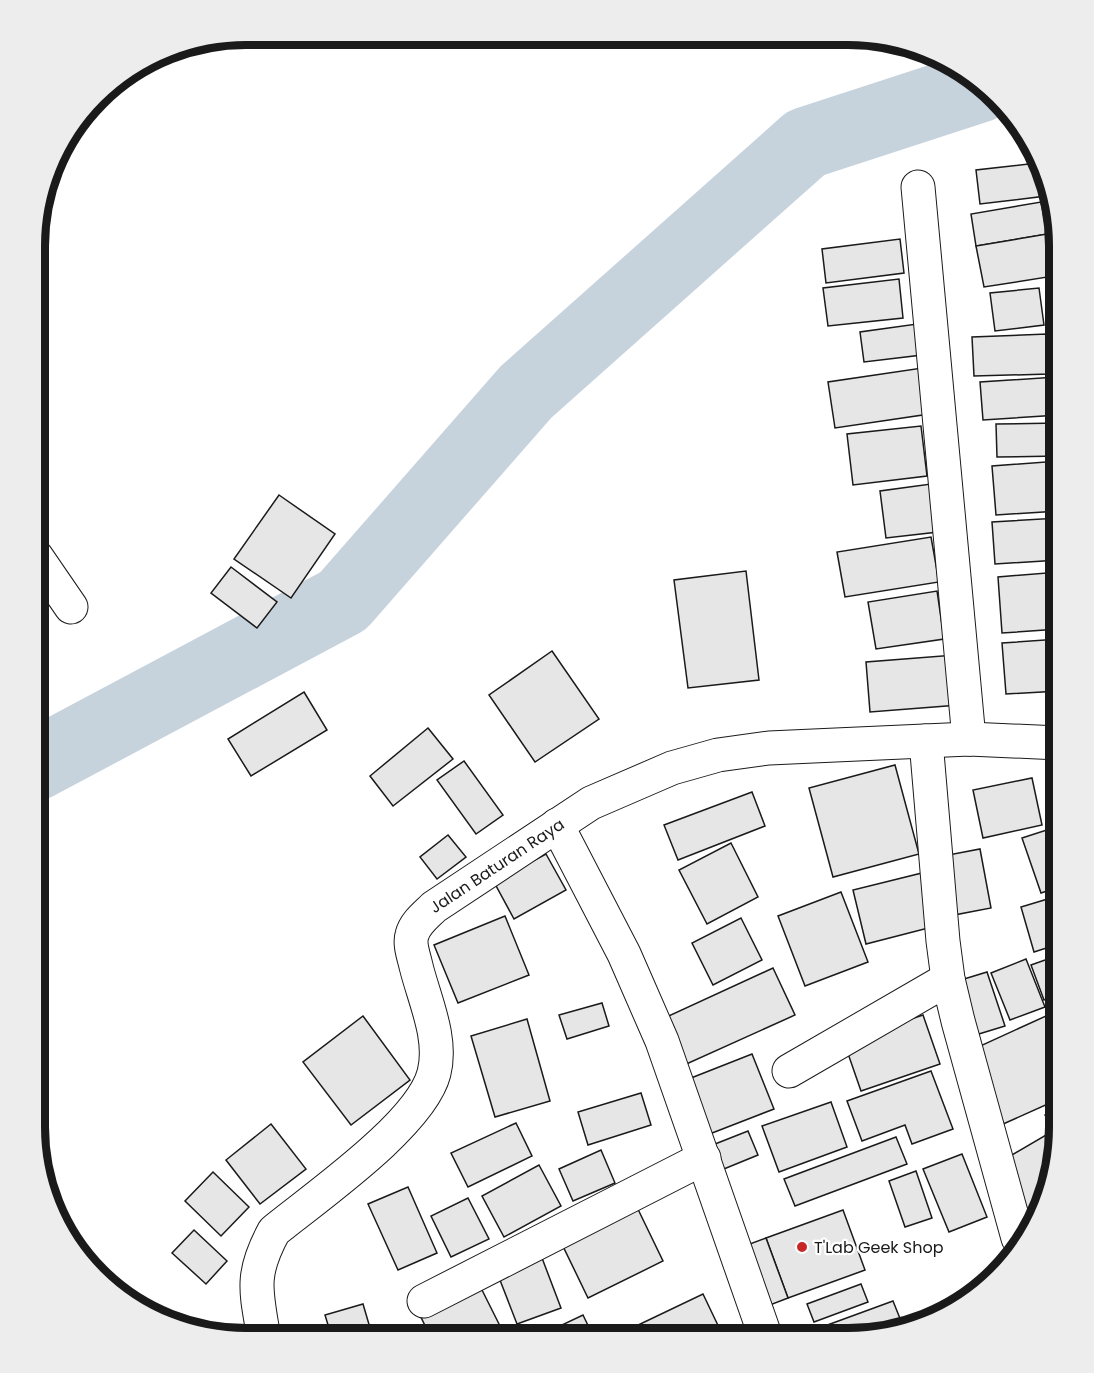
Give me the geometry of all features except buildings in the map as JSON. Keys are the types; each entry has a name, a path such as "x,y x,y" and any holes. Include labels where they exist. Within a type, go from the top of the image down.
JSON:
{"street":[{"path":"918,187 969,739"},
{"path":"45,569 71,607"},
{"name":"Jalan Baturan Raya","path":"262,1328 256,1286 258,1267 274,1231 372,1152 408,1117 426,1094 434,1073 437,1051 433,1026 412,951 411,935 418,922 434,907 591,803 672,768 718,755 769,748 969,739 1049,742"},
{"path":"926,741 948,979 1016,1237"},
{"path":"557,825 624,954 662,1041 763,1328"},
{"path":"789,1071 948,979"},
{"path":"424,1301 704,1158"}],"waterway":[{"path":"45,760 343,601 526,392 806,143 973,89"}],"place":[{"name":"T'Lab Geek Shop","path":"802,1247"}]}
